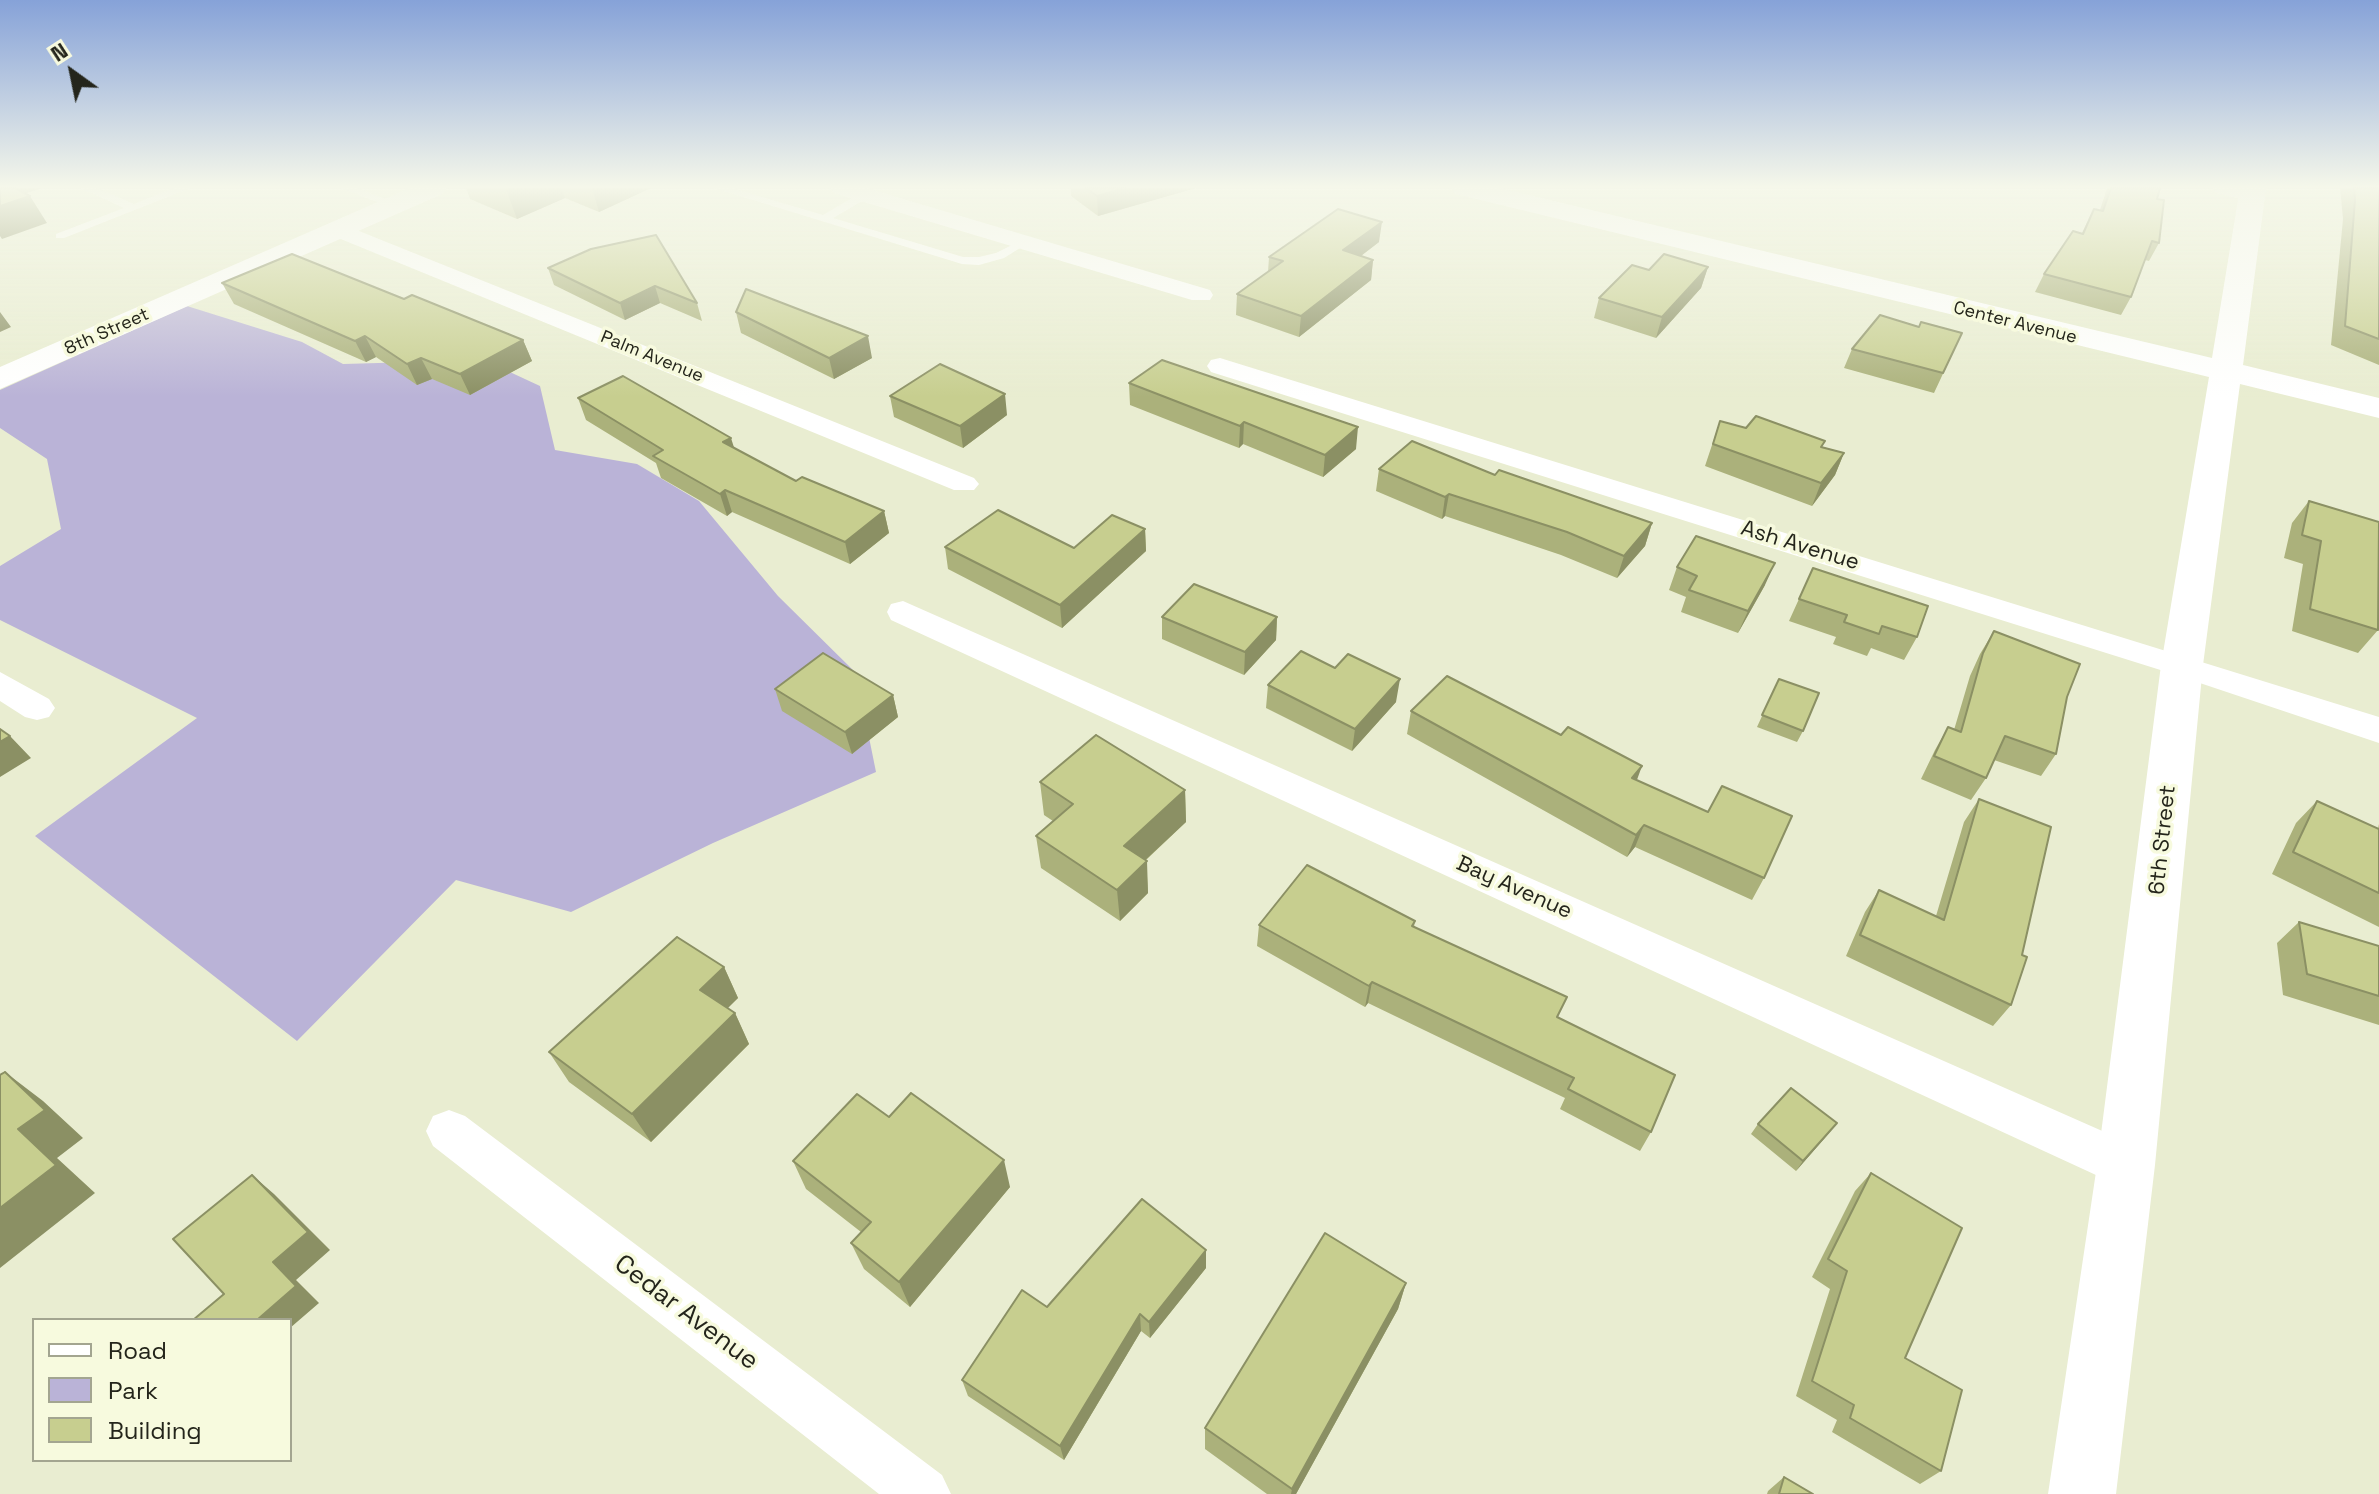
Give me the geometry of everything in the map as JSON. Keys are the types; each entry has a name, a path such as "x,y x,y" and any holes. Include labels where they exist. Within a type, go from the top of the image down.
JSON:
{"street":[{"name":"8th Street","path":"0,379 276,258"},
{"name":"Palm Avenue","path":"407,258 964,484"},
{"path":"1073,258 1201,295"},
{"name":"Center Avenue","path":"1750,258 2379,408"},
{"name":"6th Street","path":"2082,1494 2126,1165 2182,665 2226,370 2237,258"},
{"name":"Ash Avenue","path":"1220,366 2182,665 2379,730"},
{"name":"Bay Avenue","path":"903,612 2126,1165"},
{"path":"0,684 37,708"},
{"name":"Cedar Avenue","path":"449,1131 923,1494"}],"lane":[{"path":"954,258 979,261 993,258"}],"green space":[{"path":"187,306 302,342 343,364 484,360 540,386 555,450 637,464 699,501 778,596 856,673 876,772 713,843 571,912 456,880 297,1041 35,836 197,718 0,620 0,566 61,529 47,459 0,428 0,390"}],"building":[{"path":"283,258 301,258 404,299 412,295 523,340 460,374 421,358 407,364 365,336 355,341 222,283"},
{"path":"571,258 670,258 697,303 655,286 620,303 548,268"},
{"path":"1272,258 1373,260 1301,316 1237,294 1283,261"},
{"path":"1661,258 1677,258 1708,267 1662,317 1599,298 1632,265 1649,270"},
{"path":"2055,258 2146,258 2131,297 2044,274"},
{"path":"2350,258 2379,258 2379,339 2345,326"},
{"path":"746,289 868,336 829,358 736,312"},
{"path":"1880,315 1919,327 1921,322 1962,333 1943,373 1852,349"},
{"path":"1162,360 1358,427 1325,455 1244,422 1240,426 1129,383"},
{"path":"940,364 1005,394 960,426 890,396"},
{"path":"623,376 731,438 723,442 796,481 802,477 884,511 845,542 725,490 720,494 653,456 663,450 578,398"},
{"path":"1756,416 1825,441 1821,447 1844,453 1821,483 1713,444 1720,421 1746,428"},
{"path":"1412,441 1495,475 1499,470 1652,523 1624,556 1567,532 1449,494 1445,497 1379,469"},
{"path":"2309,501 2379,522 2378,630 2310,609 2321,541 2302,535"},
{"path":"998,510 1074,548 1112,515 1145,529 1060,605 945,547"},
{"path":"1696,536 1775,563 1748,611 1689,590 1697,576 1677,567"},
{"path":"1813,568 1928,606 1917,637 1882,626 1879,634 1844,622 1847,615 1799,599"},
{"path":"1194,584 1277,617 1245,652 1162,617"},
{"path":"1994,631 2080,664 2067,697 2056,754 2005,736 1986,778 1934,756 1948,727 1961,732 1983,653"},
{"path":"1301,651 1335,668 1348,654 1400,679 1355,729 1268,685"},
{"path":"823,653 893,695 845,732 775,689"},
{"path":"1447,676 1561,735 1568,727 1642,766 1632,778 1708,812 1722,786 1792,816 1764,878 1644,825 1636,835 1411,711"},
{"path":"1779,679 1819,693 1803,731 1762,715"},
{"path":"0,729 10,736 0,742"},
{"path":"1096,735 1185,790 1124,846 1147,861 1117,890 1036,836 1073,804 1040,782"},
{"path":"1979,799 2051,827 2022,955 2027,957 2011,1005 1860,935 1879,890 1944,920"},
{"path":"2317,801 2379,829 2379,893 2293,852"},
{"path":"1307,865 1415,921 1412,926 1567,997 1557,1017 1675,1075 1651,1132 1568,1089 1574,1078 1372,982 1369,986 1259,925"},
{"path":"2299,922 2379,946 2379,996 2307,974"},
{"path":"677,937 724,967 700,990 735,1013 632,1114 549,1052"},
{"path":"5,1072 45,1110 18,1129 56,1165 0,1208 0,1075"},
{"path":"1791,1088 1837,1123 1803,1161 1758,1124"},
{"path":"911,1093 1004,1160 899,1282 851,1243 871,1222 793,1161 857,1094 889,1117"},
{"path":"1871,1173 1962,1228 1905,1358 1962,1390 1941,1471 1850,1418 1854,1405 1812,1381 1847,1271 1828,1259"},
{"path":"252,1175 308,1232 273,1262 296,1286 259,1318 195,1318 224,1294 173,1239"},
{"path":"1142,1199 1206,1250 1149,1322 1140,1314 1060,1446 962,1380 1022,1290 1047,1307"},
{"path":"1325,1233 1406,1283 1292,1489 1205,1428"},
{"path":"1784,1477 1813,1494 1779,1494"}]}
